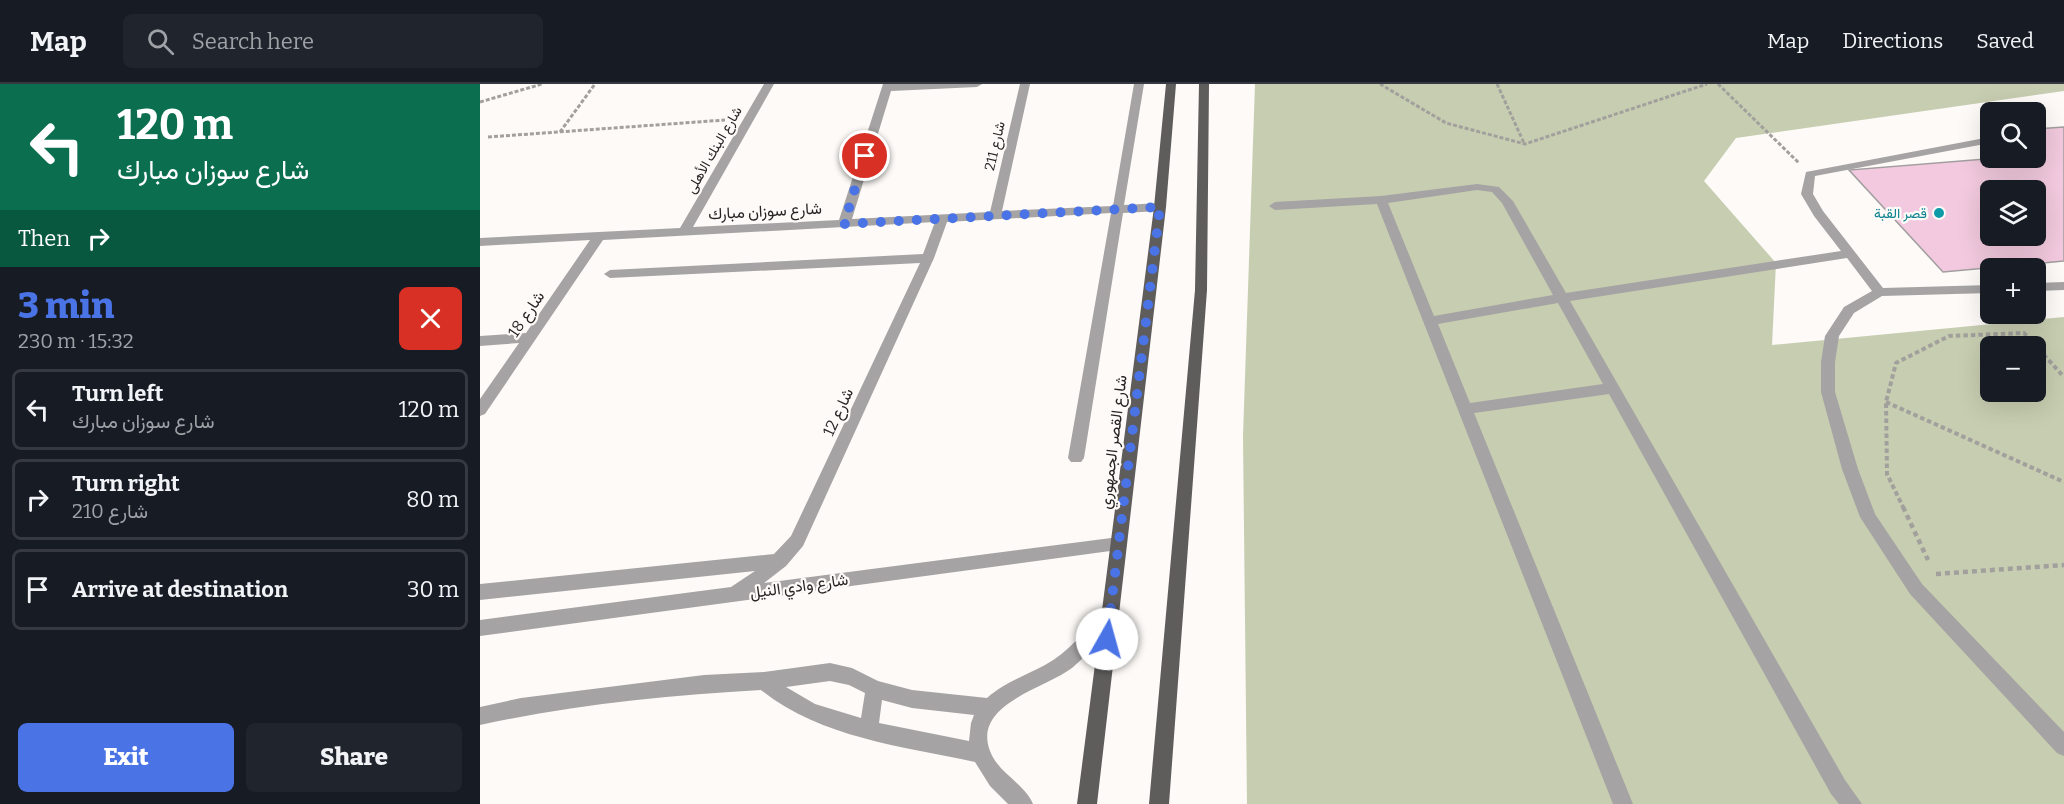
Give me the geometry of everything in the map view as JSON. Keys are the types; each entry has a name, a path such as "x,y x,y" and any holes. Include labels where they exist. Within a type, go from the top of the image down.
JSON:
{"main road":[{"name":"شارع القصر الجمهوري","path":"1087,804 1160,207 1171,84"},
{"path":"1159,804 1201,290 1204,84"}],"street":[{"name":"شارع البنك الأهلى","path":"684,232 769,84"},
{"path":"844,224 887,86 976,84"},
{"name":"شارع 211","path":"995,215 1025,84"},
{"path":"1076,458 1139,84"},
{"path":"1880,292 1818,213 1808,194 1810,174 1980,142"},
{"path":"1275,206 1381,200 1477,187 1495,189 1507,201 1838,787 1852,804"},
{"path":"1381,200 1623,804"},
{"name":"شارع سوزان مبارك","path":"480,242 1160,207"},
{"name":"شارع 12","path":"732,595 758,579 780,561 797,541 928,258 942,220"},
{"name":"شارع 18","path":"480,410 599,236"},
{"path":"1430,321 1562,298 1850,254"},
{"path":"610,274 928,258"},
{"path":"2046,287 2064,286"},
{"path":"1980,289 1880,292 1849,310 1832,336 1828,362 1828,392 1837,427 1868,517 1916,589 2064,746"},
{"path":"480,341 531,337"},
{"path":"1466,409 1613,388"},
{"name":"شارع وادي النيل","path":"480,628 1119,544"},
{"path":"480,592 780,561"},
{"path":"1023,804 990,772 980,753 977,736 980,720 989,707 1007,693 1055,669 1071,658 1110,615"},
{"path":"480,716 533,705 704,684 764,681 830,672 852,677 875,689 912,699 989,707"},
{"path":"764,681 789,700 811,712 868,730 980,753"},
{"path":"868,730 875,689"}],"path":[{"path":"480,102 542,84"},
{"path":"560,132 595,84"},
{"path":"1380,84 1446,123 1525,144 1707,84"},
{"path":"1497,84 1525,144"},
{"path":"1718,84 1810,174"},
{"path":"488,137 750,119"},
{"path":"1943,584 1935,574 1887,474 1886,402 1896,363 1949,336 2024,333 2064,377"},
{"path":"1886,402 2064,482"},
{"path":"1935,574 2064,565"}],"green space":[{"path":"1255,84 2064,84 2064,91 1736,138 1704,181 1776,263 1772,345 1991,324 2046,324 2046,319 2064,317 2064,804 1247,804 1243,436"}],"building":[{"name":"قصر القبة","path":"2064,127 2064,261 2046,263 2046,258 1980,258 1980,269 1943,272 1849,170 1980,159 1980,168 2046,168 2046,128"}],"place":[{"name":"قصر القبة","path":"1939,213"}],"route":[{"path":"865,156 844,224 1160,207 1107,639"}]}
